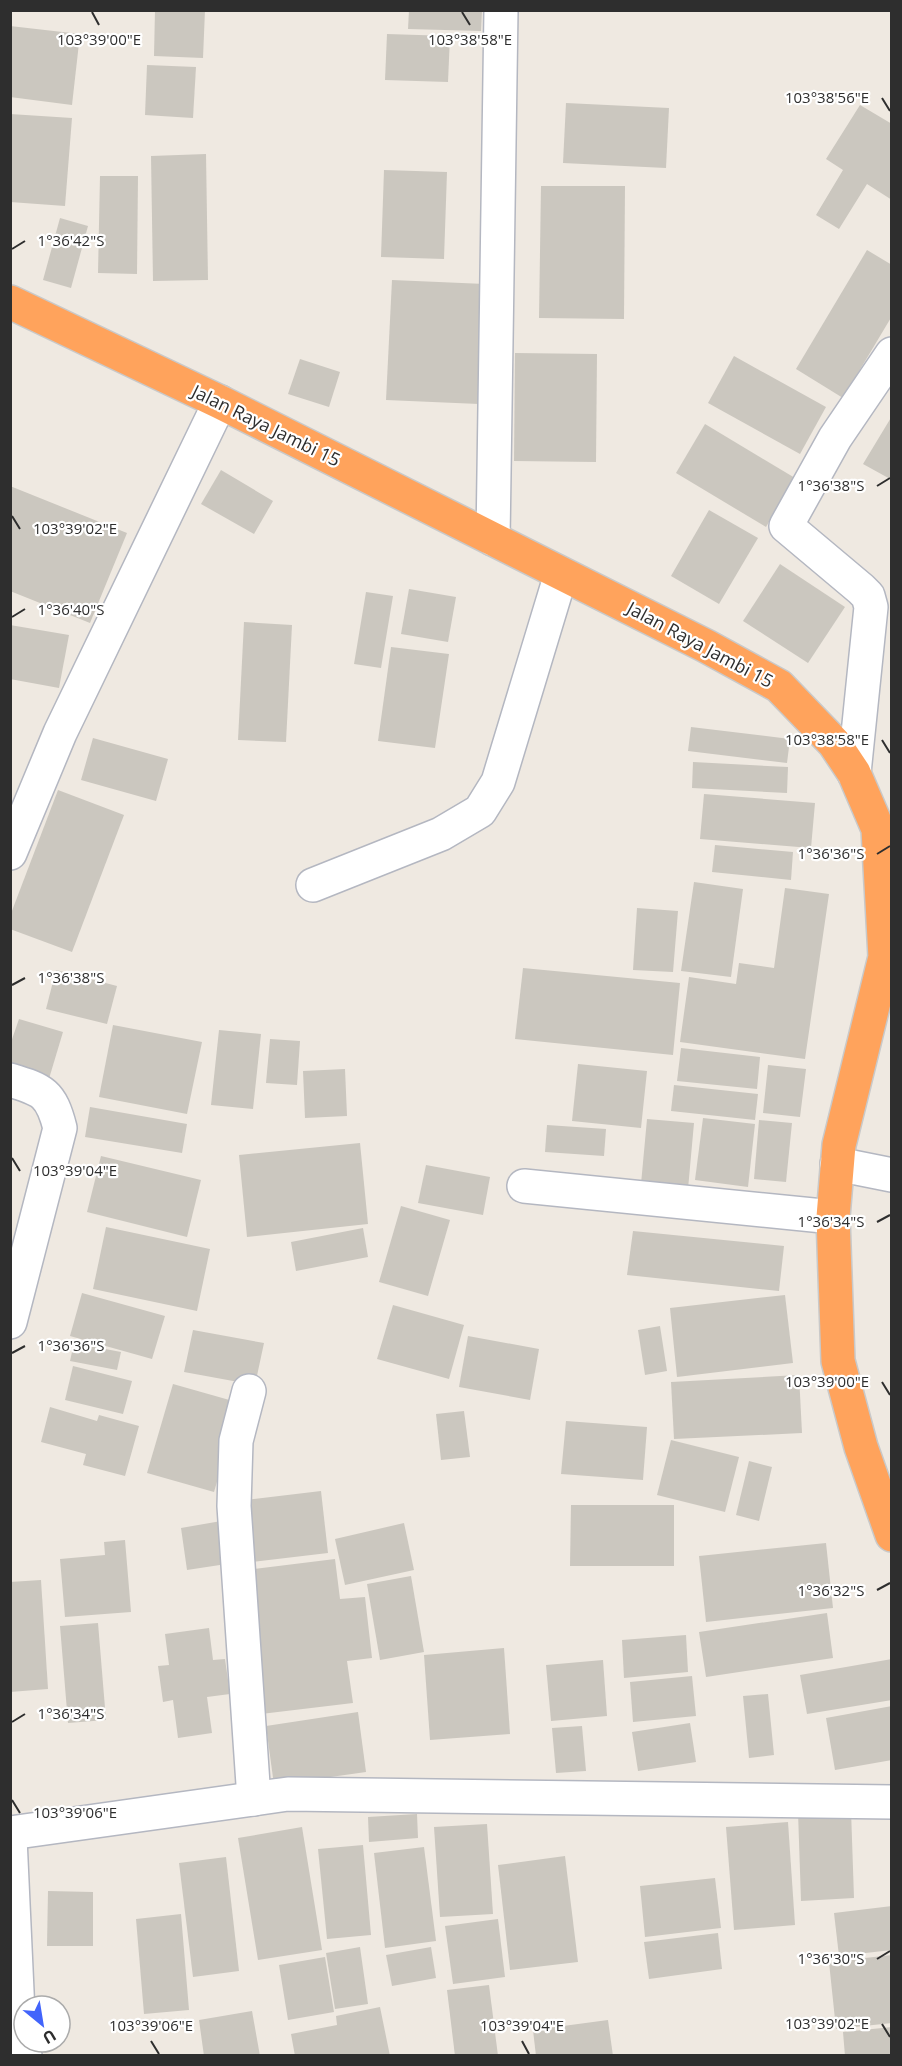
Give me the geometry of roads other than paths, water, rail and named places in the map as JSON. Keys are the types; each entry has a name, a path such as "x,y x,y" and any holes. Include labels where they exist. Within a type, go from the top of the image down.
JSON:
{"highway":[{"name":"Jalan Raya Jambi 15","path":"10,302 220,402 706,646 779,686 834,743 854,773 878,829 885,957 838,1145 833,1217 838,1361 861,1447 891,1535"}],"street":[{"path":"493,539 501,10"},
{"path":"854,773 872,607 868,596 861,589 786,526 835,438 891,354"},
{"path":"10,853 60,733 220,402"},
{"path":"313,885 441,834 480,811 498,782 561,574"},
{"path":"10,1080 35,1088 49,1098 60,1128 10,1322"},
{"path":"837,1164 891,1175"},
{"path":"524,1186 833,1217"},
{"path":"249,1391 236,1441 234,1506 254,1799"},
{"path":"10,1833 288,1794 891,1802"},
{"path":"10,1838 18,2013 25,2055"}]}
